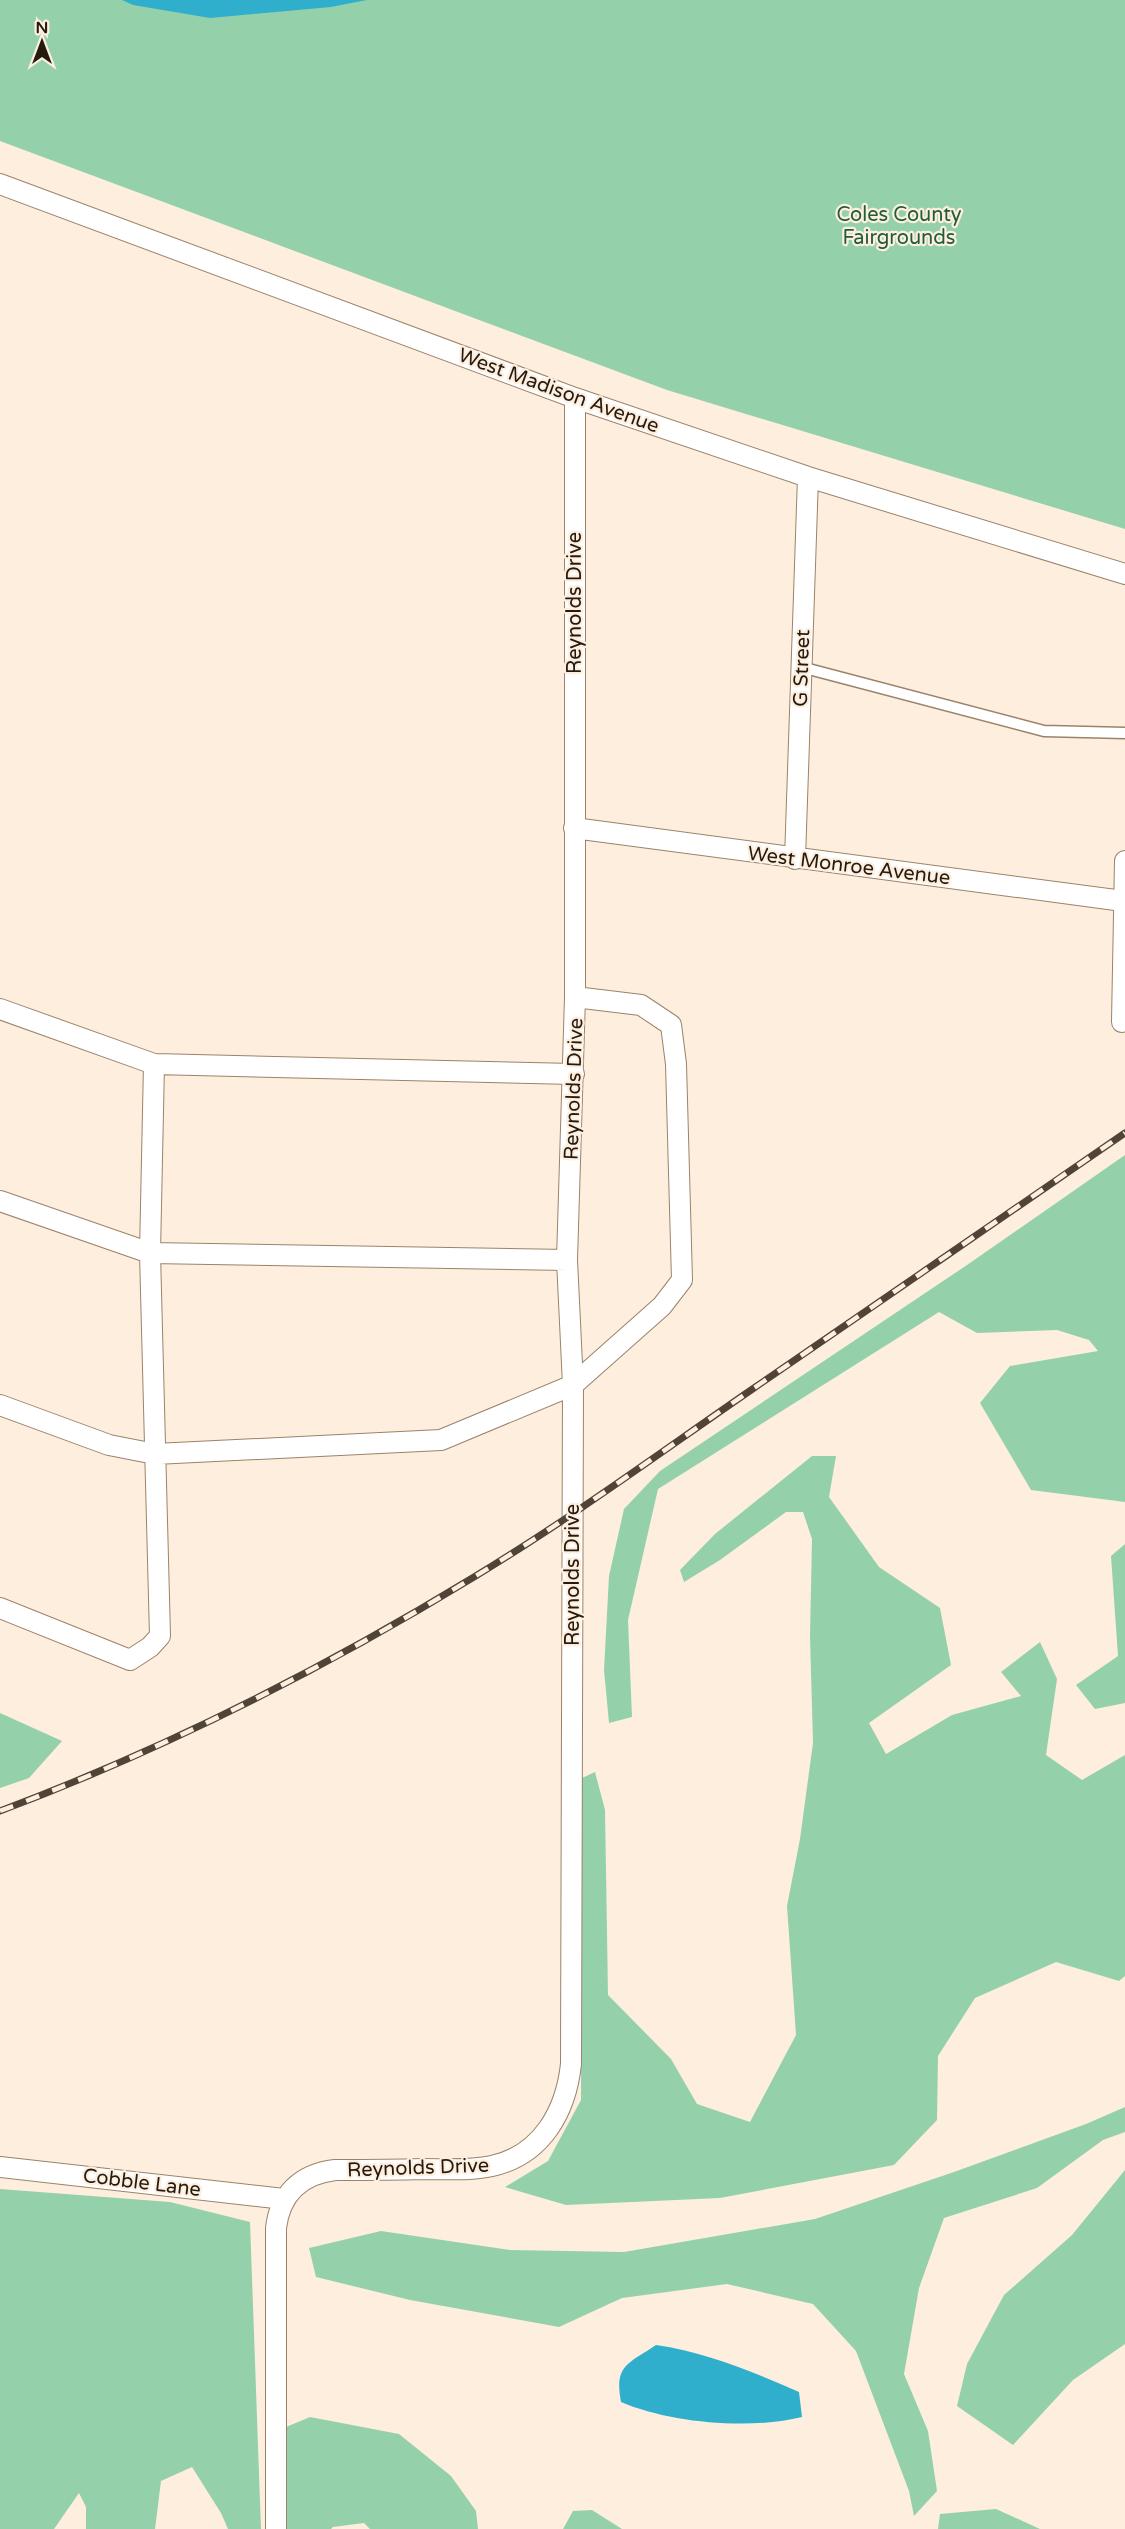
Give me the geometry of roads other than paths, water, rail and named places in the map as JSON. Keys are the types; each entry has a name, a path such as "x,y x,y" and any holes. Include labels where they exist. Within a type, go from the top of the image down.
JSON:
{"street":[{"name":"West Madison Avenue","path":"0,183 575,398 808,477 1125,574"},
{"name":"Reynolds Drive","path":"276,2529 276,2228 284,2199 303,2179 319,2172 466,2169 493,2166 533,2146 549,2129 561,2110 568,2088 571,2064 573,1385 567,1260 575,997 575,398"},
{"name":"G Street","path":"795,859 808,477"},
{"name":"West Monroe Avenue","path":"574,828 1124,901"},
{"path":"1122,1022 1125,861"},
{"path":"0,1405 109,1446 155,1454 441,1440 573,1385 662,1306 682,1280 676,1064 671,1025 641,1005 575,997"},
{"path":"0,1010 154,1064 574,1074"},
{"path":"0,1608 130,1660 150,1647 160,1636 150,1253 154,1064"},
{"path":"0,1202 150,1253 567,1260"},
{"name":"Cobble Lane","path":"0,2166 284,2199"}],"lane":[{"path":"801,667 1044,731 1125,734"}],"water":[{"path":"122,0 367,0 331,7 210,18 133,5"},
{"path":"656,2345 693,2352 747,2370 799,2392 802,2417 759,2423 710,2422 663,2415 621,2402 620,2380 625,2367"}],"railway":[{"path":"0,1811 122,1761 242,1705 359,1644 474,1577 580,1509 1125,1133"}],"park label":[{"name":"Coles County Fairgrounds","path":"899,226"}]}
